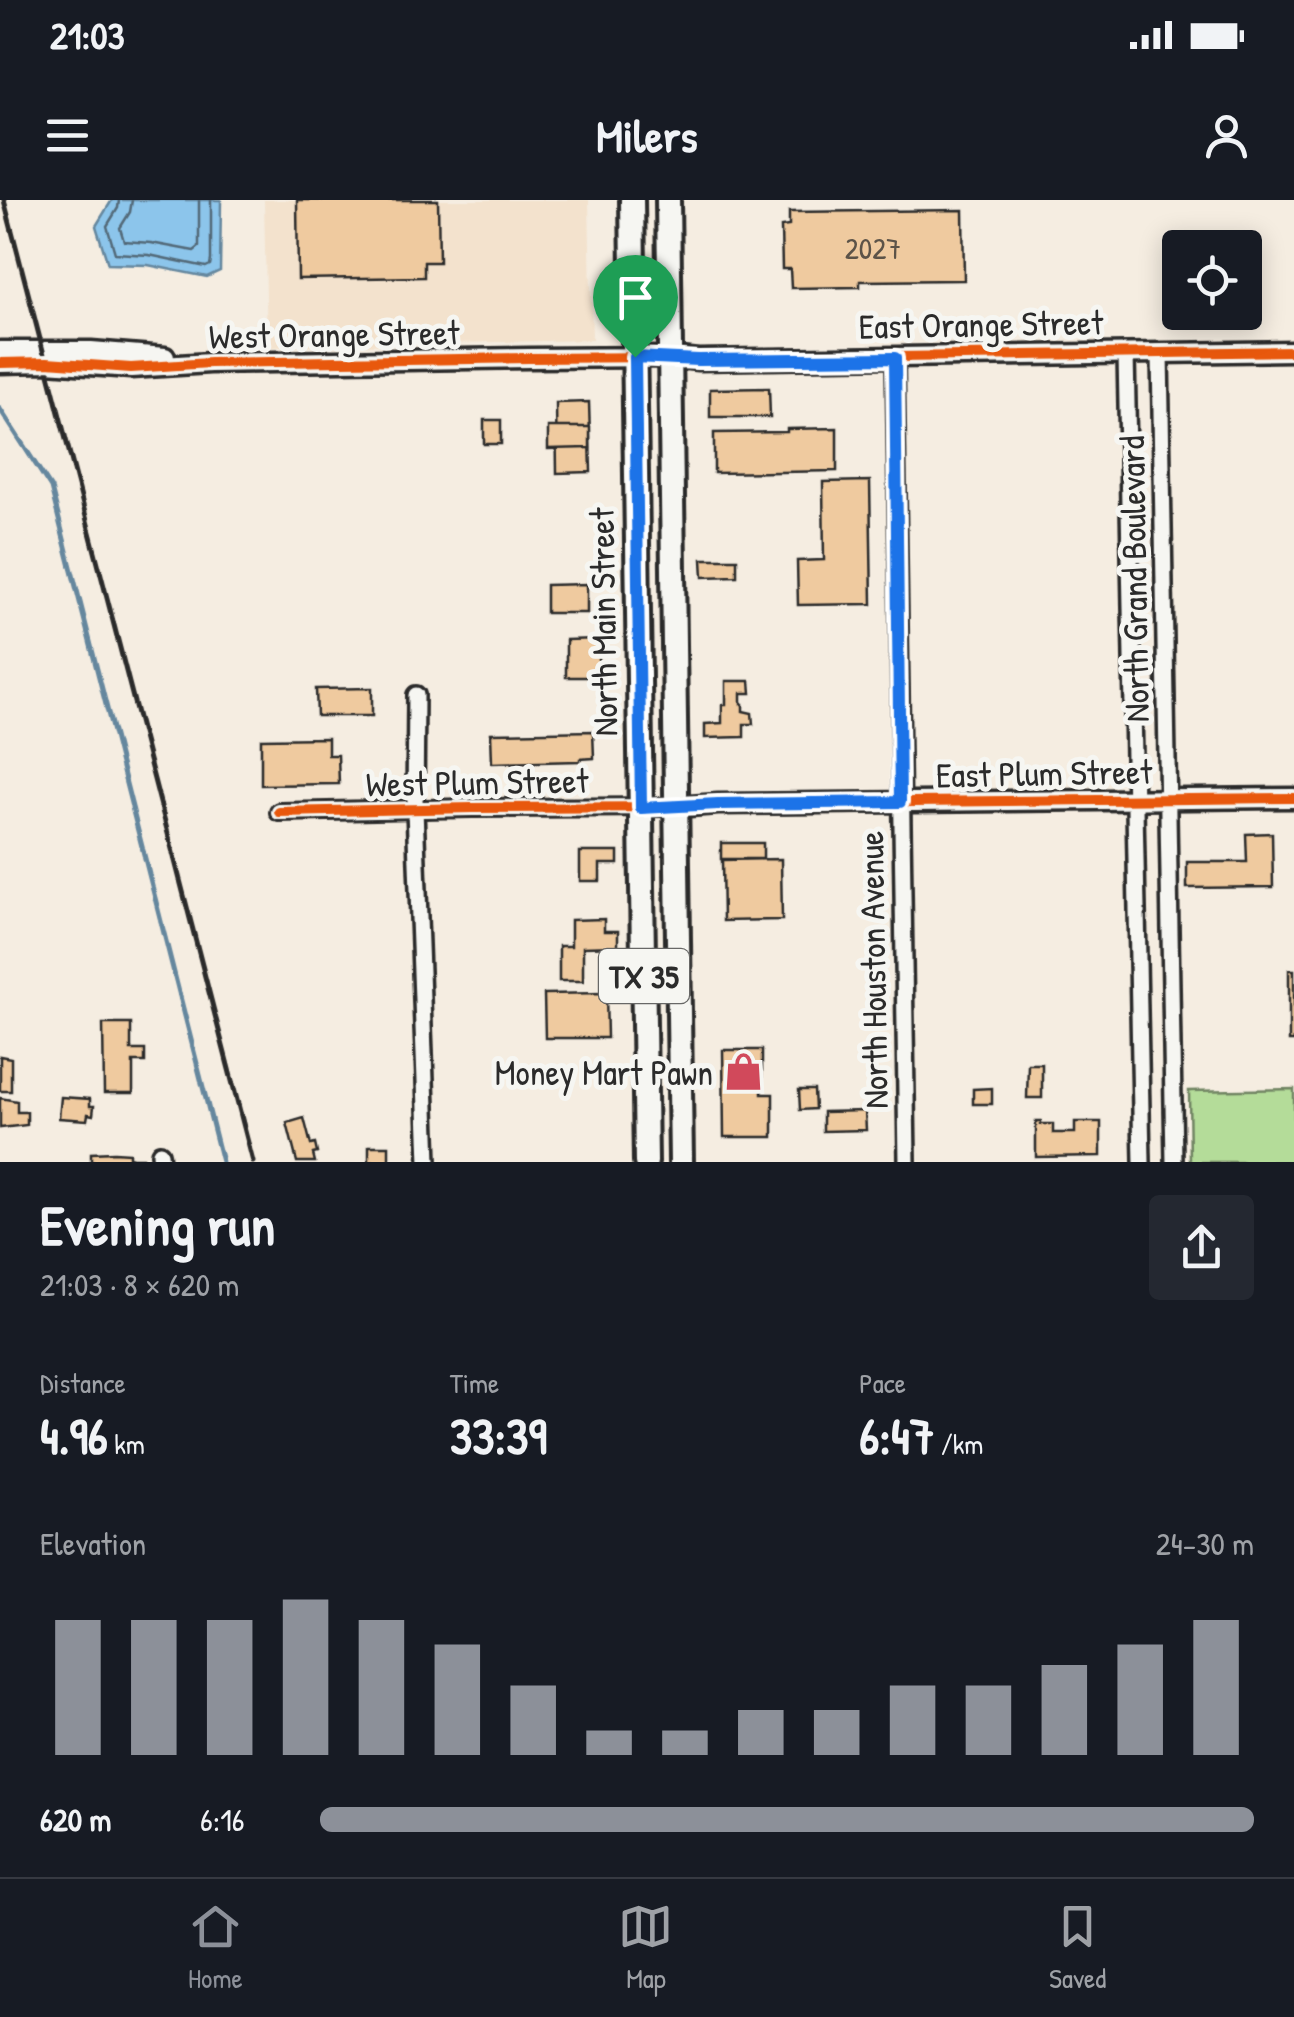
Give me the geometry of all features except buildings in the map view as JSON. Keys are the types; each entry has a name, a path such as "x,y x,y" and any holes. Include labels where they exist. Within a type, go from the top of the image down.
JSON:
{"main road":[{"name":"North Main Street","path":"632,200 646,1162"},
{"name":"North Main Street","path":"668,200 681,1162"}],"street":[{"name":"West Orange Street","path":"0,350 118,353 210,363"},
{"name":"East Orange Street","path":"670,357 698,360 1294,351"},
{"name":"North Grand Boulevard","path":"1126,354 1142,1162"},
{"name":"North Grand Boulevard","path":"1160,354 1174,1162"},
{"name":"West Orange Street","path":"0,363 131,368 210,363 670,357"},
{"name":"North Houston Avenue","path":"895,358 907,1162"},
{"path":"416,694 415,809 428,1162"},
{"name":"East Plum Street","path":"675,807 1294,798"},
{"name":"West Plum Street","path":"279,812 675,807"}],"shaded area":[{"path":"264,200 589,200 592,340 267,347"}],"green space":[{"path":"1294,1089 1294,1162 1190,1162 1189,1091"}],"water":[{"path":"112,200 221,200 220,271 207,277 148,265 108,264 96,226"}],"waterway":[{"path":"0,409 51,488 222,1162"}],"railway":[{"path":"4,200 253,1162"}],"cycle path":[{"path":"0,363 131,368 210,363 529,358 698,360 1294,351"},
{"path":"279,812 1294,798"}],"place":[{"name":"Money Mart Pawn","path":"743,1072"}],"route":[{"path":"635,357 895,358 900,802 641,808 635,357"}]}
